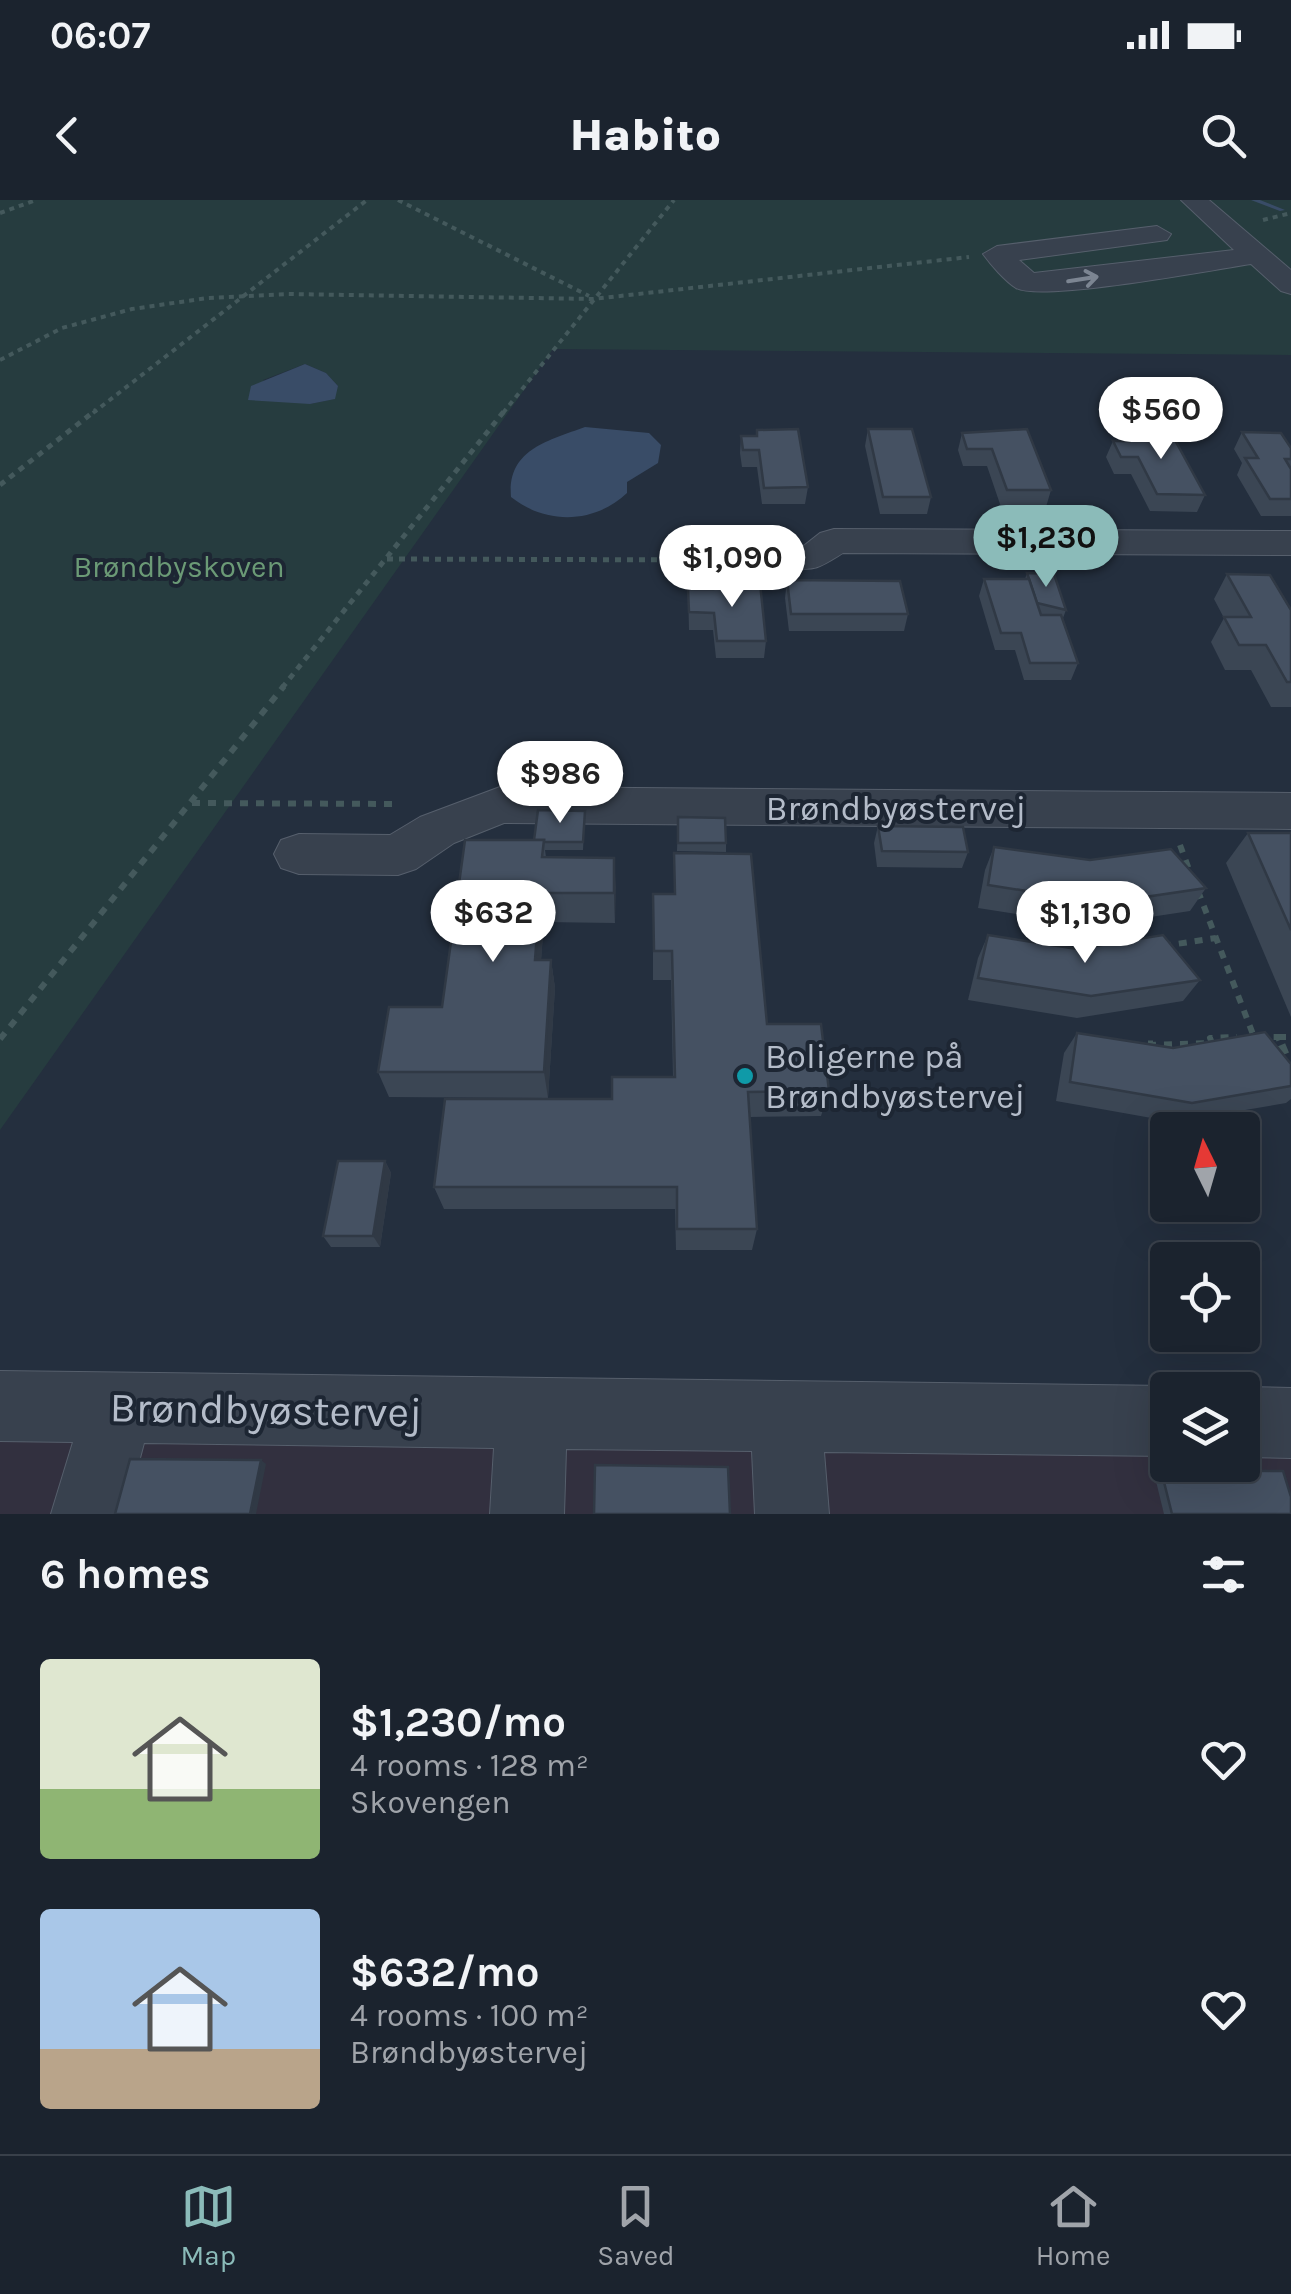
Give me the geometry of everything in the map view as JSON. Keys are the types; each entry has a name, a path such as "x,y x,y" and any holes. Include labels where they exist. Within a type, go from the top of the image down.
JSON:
{"street":[{"path":"1194,200 1291,284"},
{"path":"997,254 1221,225"},
{"path":"997,254 1027,282 1070,281 1257,255"},
{"path":"807,559 834,541 1291,542"},
{"name":"Brøndbyøstervej","path":"299,854 398,855 437,830 500,805 1291,811"},
{"name":"Brøndbyøstervej","path":"0,1406 1150,1421"},
{"path":"88,1514 119,1407"},
{"path":"527,1514 532,1412"},
{"path":"786,1416 792,1514"},
{"path":"1260,1422 1291,1423"}],"path":[{"path":"0,213 36,200"},
{"path":"0,484 368,200"},
{"path":"398,200 595,299"},
{"path":"0,1039 674,200"},
{"path":"0,360 56,329 115,311 182,300 244,296 595,299 997,254"},
{"path":"386,559 807,559"},
{"path":"190,803 403,804"},
{"path":"1178,839 1254,1037"},
{"path":"1168,865 1188,866"},
{"path":"1156,946 1216,938"},
{"path":"1278,1037 1291,1069"},
{"path":"1218,1058 1210,1038 1291,1037"},
{"path":"1171,1044 1176,1054"},
{"path":"1143,1045 1212,1044"}],"shaded area":[{"path":"0,1376 1150,1388 1150,1482 1260,1482 1260,1389 1291,1389 1291,1514 0,1514"}],"green space":[{"name":"Brøndbyskoven","path":"0,200 1291,200 1291,355 553,349 0,1130","holes":["305,364 326,373 338,386 334,399 310,404 263,380"]}],"water":[{"path":"305,364 326,373 338,386 335,399 310,404 248,400 251,386"},
{"path":"585,427 649,433 661,445 658,463 627,482 627,493 614,503 585,515 539,513 511,497 511,481 523,458 544,443"}],"building":[{"path":"798,429 808,487 764,488 759,450 743,450 741,436 757,436 757,430"},
{"path":"868,429 912,429 931,497 883,497"},
{"path":"1027,429 1051,490 1007,490 992,449 967,449 962,433"},
{"path":"1125,431 1170,431 1205,495 1157,494 1138,457 1121,457 1113,441 1129,441"},
{"path":"1242,432 1281,433 1291,448 1291,459 1285,459 1291,469 1291,499 1270,499 1245,458 1258,458"},
{"path":"716,559 741,559 743,582 717,582"},
{"path":"1027,573 1054,574 1066,610 1037,603"},
{"path":"1227,574 1270,575 1291,610 1291,682 1287,682 1266,645 1239,645 1224,617 1251,617"},
{"path":"984,579 1029,579 1041,615 1061,615 1078,663 1030,663 1021,633 1001,633"},
{"path":"787,580 900,581 908,614 791,614"},
{"path":"712,583 760,583 766,641 717,641 714,613 689,612 688,589 713,589"},
{"path":"538,810 585,811 583,842 534,840"},
{"path":"678,817 725,818 726,843 678,843"},
{"path":"878,826 963,827 968,852 882,851"},
{"path":"1248,833 1291,833 1291,930"},
{"path":"465,840 544,840 542,857 614,858 614,893 540,893 535,960 551,960 544,1072 378,1072 389,1007 442,1007"},
{"path":"994,847 1090,860 1171,849 1206,888 1104,903 988,885"},
{"name":"Boligerne på Brøndbyøstervej","path":"674,853 751,854 767,1024 821,1024 829,1091 748,1092 757,1229 677,1229 677,1187 434,1187 445,1099 612,1099 612,1077 675,1077 672,951 654,951 653,894 675,894"},
{"path":"988,935 1077,949 1163,935 1200,980 1091,996 978,978"},
{"path":"1265,1032 1291,1064 1291,1086 1192,1103 1070,1082 1077,1033 1173,1048"},
{"path":"338,1161 385,1161 373,1236 323,1236"},
{"path":"130,1459 261,1460 250,1514 115,1514"},
{"path":"595,1465 728,1467 730,1514 594,1514"},
{"path":"1260,1471 1283,1471 1291,1497 1291,1514 1172,1514 1164,1482 1260,1482"}],"waterway":[{"path":"1254,200 1282,210"}],"place":[{"name":"Boligerne på Brøndbyøstervej","path":"745,1076"}]}
